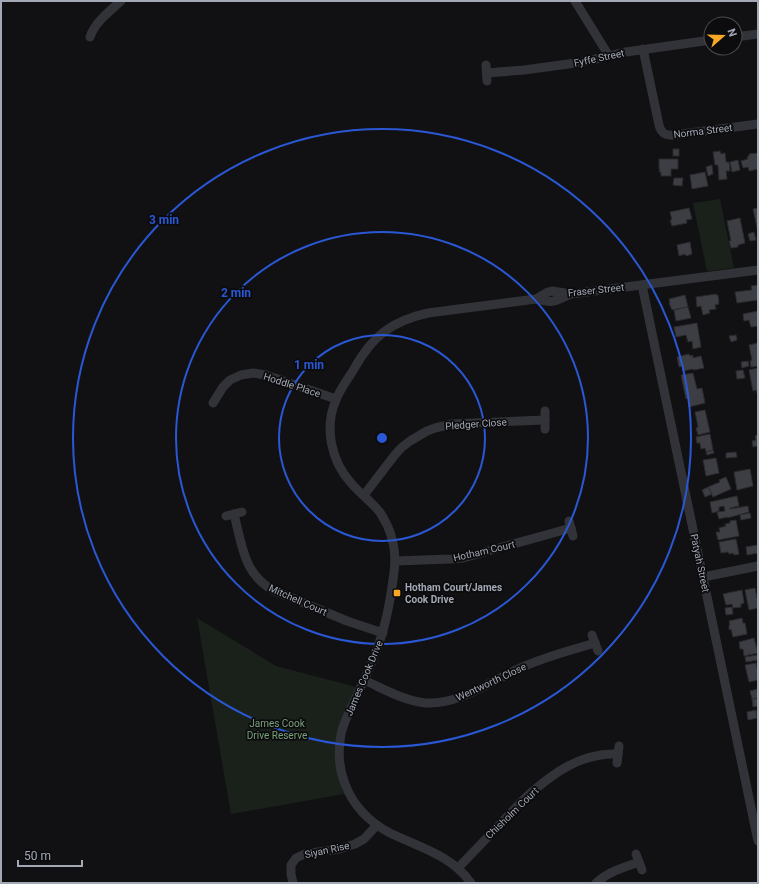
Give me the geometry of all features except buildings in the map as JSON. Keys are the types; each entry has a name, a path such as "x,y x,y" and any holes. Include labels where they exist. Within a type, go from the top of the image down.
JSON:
{"street":[{"path":"90,37 98,23 121,1"},
{"path":"575,1 609,56"},
{"path":"743,36 758,34"},
{"name":"Fyffe Street","path":"487,73 583,62 643,49 703,41"},
{"name":"Norma Street","path":"643,49 659,125 661,132 664,134 674,135 758,124"},
{"name":"Fraser Street","path":"390,328 408,319 428,314 536,299 552,291 571,294 758,270"},
{"name":"Patyah Street","path":"642,285 702,577 756,824 758,841"},
{"name":"James Cook Drive","path":"390,328 375,339 359,359 336,399 331,420 330,433 334,455 343,474 380,513 386,523 393,544 395,561 392,587 383,633 377,651 346,718 341,734 339,748 340,765 349,794 365,816 389,832 445,859 458,868 471,883"},
{"name":"Hoddle Place","path":"214,403 230,380 241,375 253,373 266,375 336,399"},
{"name":"Pledger Close","path":"364,496 401,448 414,438 427,431 457,423 545,420"},
{"name":"Mitchell Court","path":"234,514 248,566 264,585 347,621 383,633"},
{"name":"Hotham Court","path":"395,561 463,558 571,528"},
{"path":"702,577 758,566"},
{"name":"Wentworth Close","path":"364,680 403,697 414,700 426,702 448,701 460,697 525,666 595,643"},
{"name":"Chisholm Court","path":"458,868 525,798 562,769 588,757 604,754 618,754"},
{"name":"Siyan Rise","path":"293,883 291,865 296,858 305,854 338,849 354,844 364,839 377,825"},
{"path":"596,883 614,871 639,862"}],"green space":[{"path":"720,199 734,268 707,271 693,203"},
{"name":"James Cook Drive Reserve","path":"197,618 276,666 356,687 336,737 336,766 344,794 231,814"}],"place":[{"name":"Hotham Court/James Cook Drive","path":"397,593"}]}
